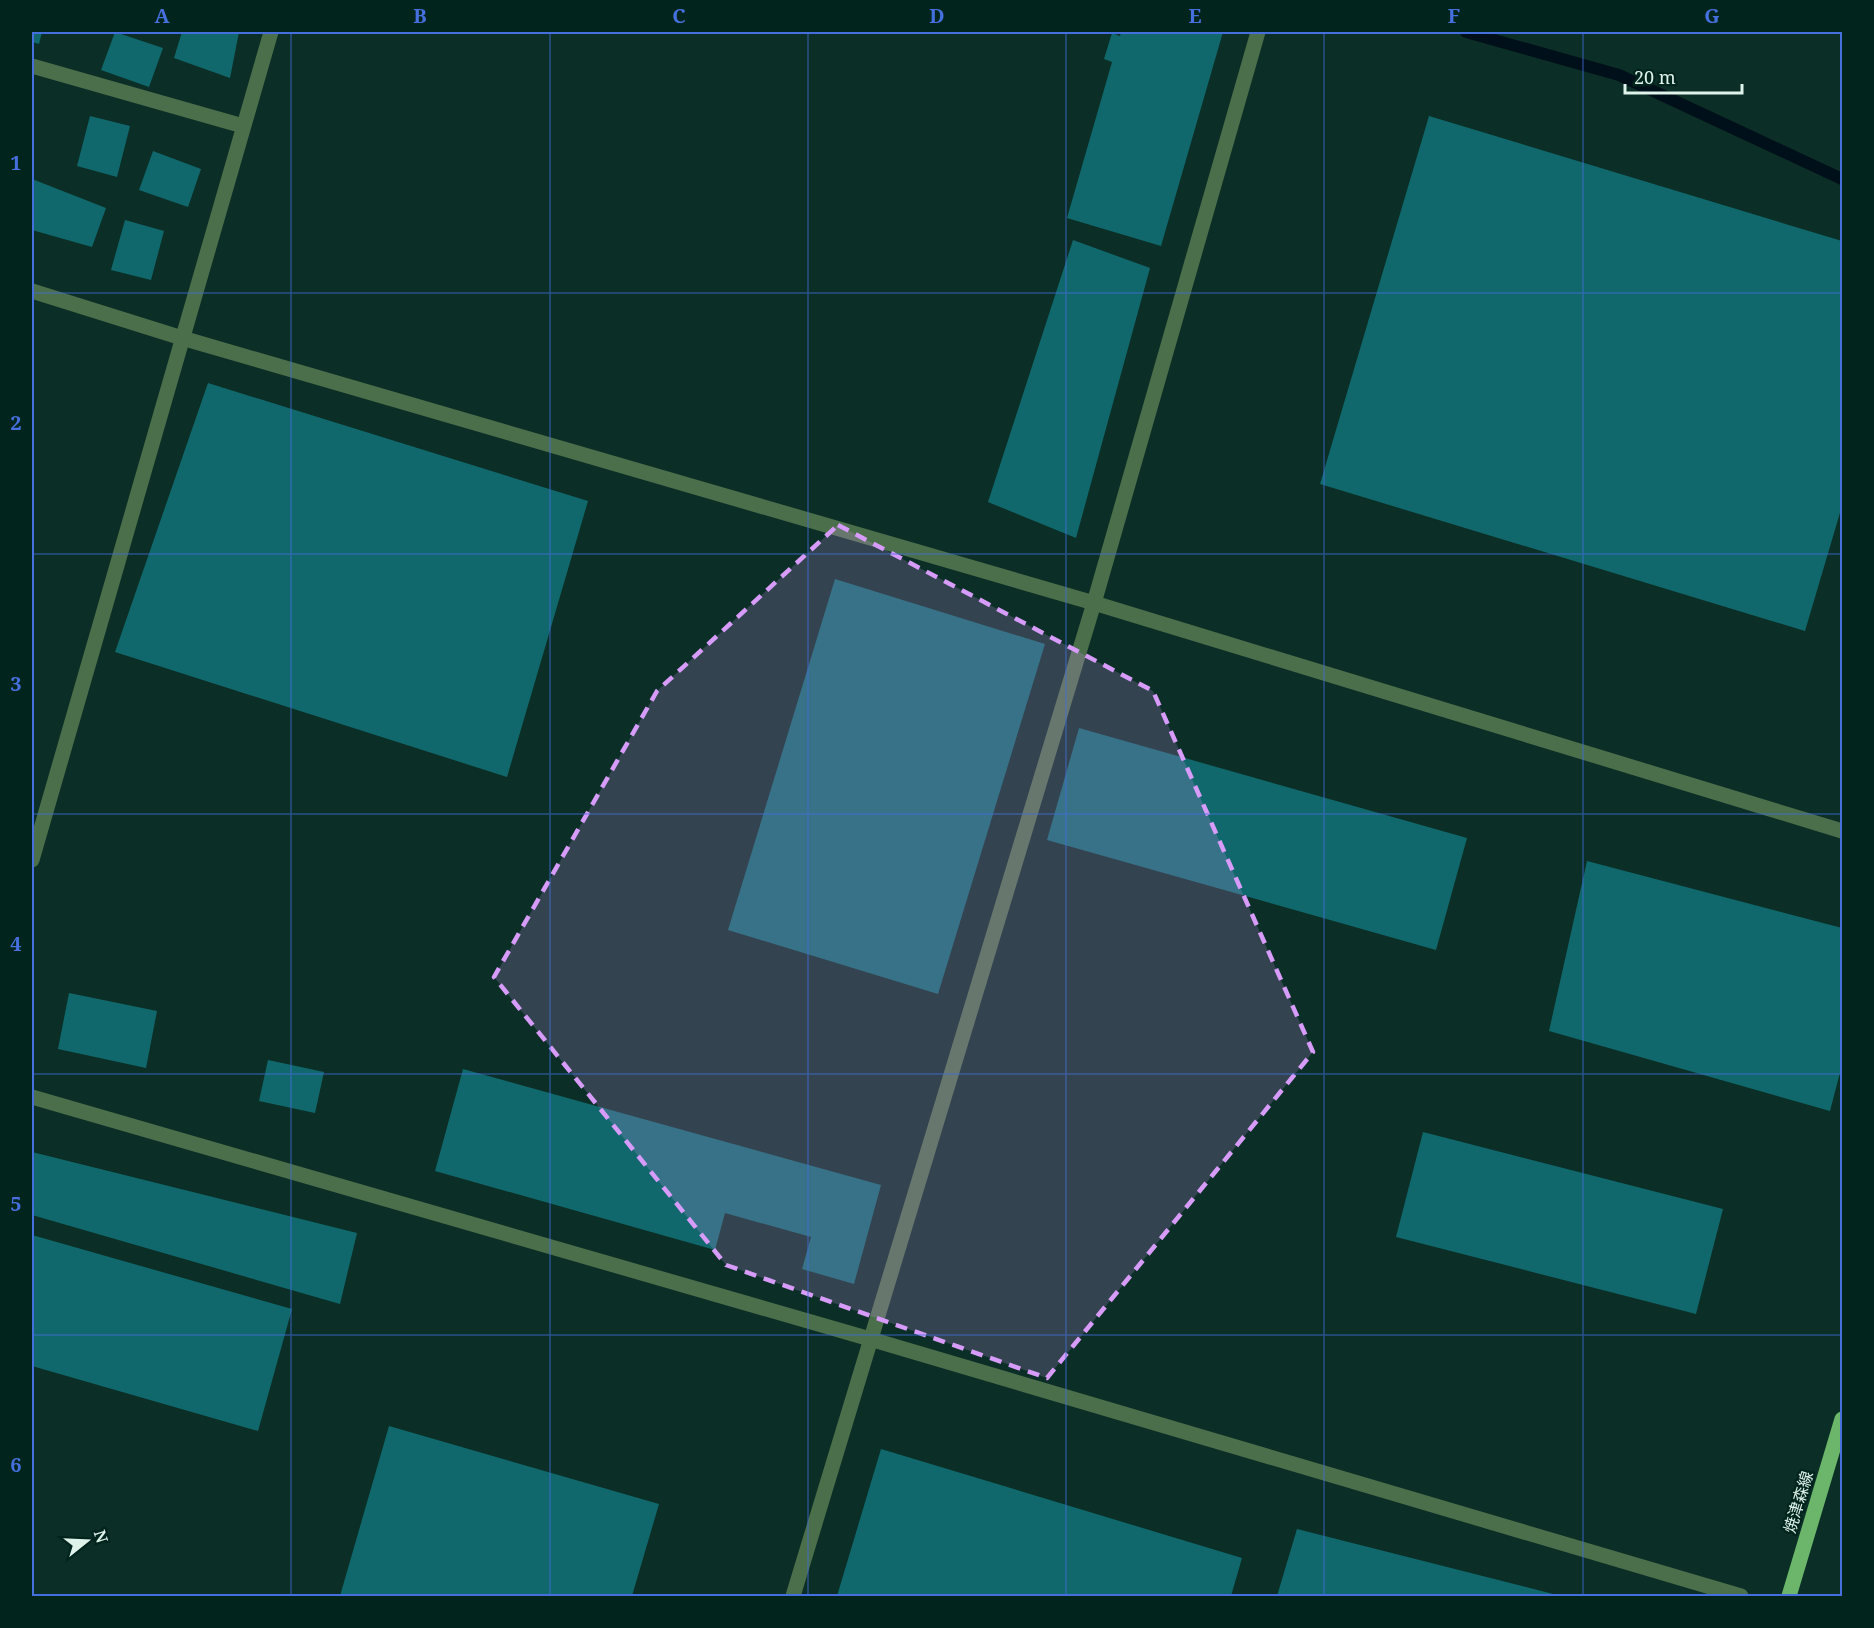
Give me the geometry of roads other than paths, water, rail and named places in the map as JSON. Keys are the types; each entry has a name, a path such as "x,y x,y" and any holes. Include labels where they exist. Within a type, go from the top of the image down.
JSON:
{"main road":[{"name":"焼津森線","path":"1788,1596 1842,1419"}],"street":[{"path":"32,860 271,32"},
{"path":"793,1596 1094,603 1257,32"},
{"path":"32,66 243,126"},
{"path":"32,291 182,338 1094,603 1842,831"},
{"path":"32,1097 870,1339 1741,1596"}],"waterway":[{"path":"1466,32 1619,75 1842,179"}]}
